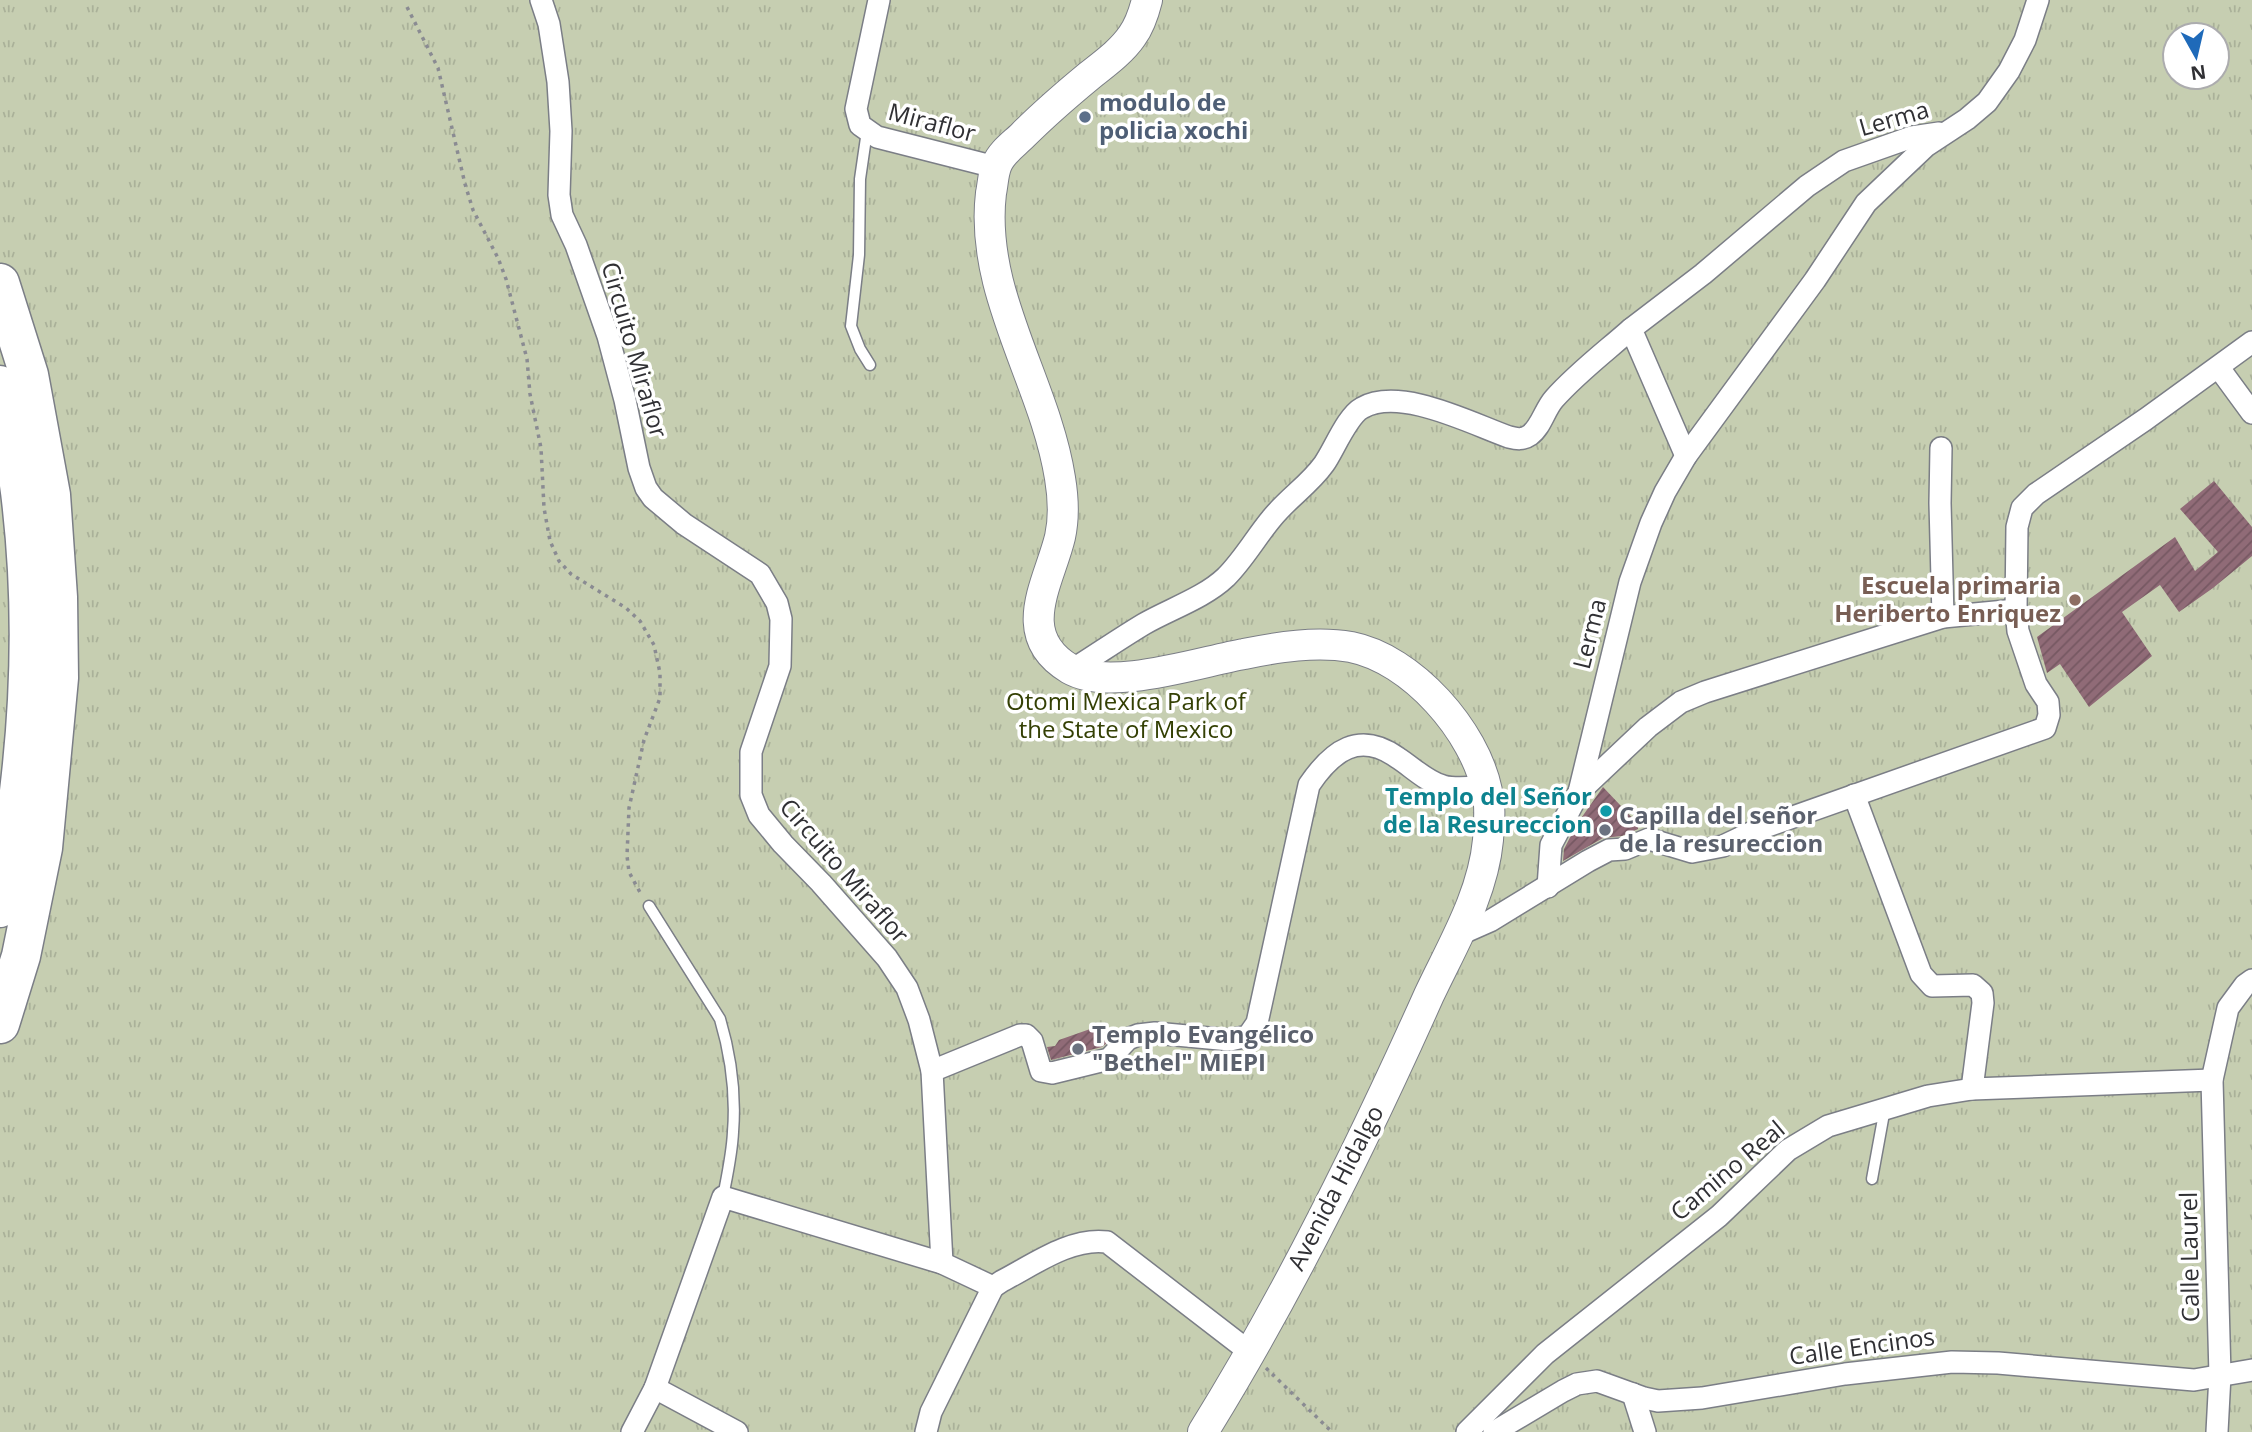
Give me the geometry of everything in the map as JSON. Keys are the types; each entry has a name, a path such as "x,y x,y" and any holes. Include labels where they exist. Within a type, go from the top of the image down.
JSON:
{"highway":[{"path":"0,282 29,375 51,495 58,597 59,678 43,848 21,956 0,1024"},
{"path":"0,385 21,499 28,598 29,676 13,842 0,908"}],"main road":[{"path":"1147,0 1140,23 1119,51 1046,112 1006,151 995,167 989,213 994,261 1011,324 1054,448 1061,482 1061,530 1043,586 1038,620 1041,637 1050,652 1072,670 1108,678 1146,674 1281,647 1332,645 1357,648 1381,658 1438,700 1460,730 1487,786"},
{"name":"Avenida Hidalgo","path":"1203,1432 1251,1353 1394,1075 1469,912 1484,865 1488,842 1487,786"}],"street":[{"name":"Circuito Miraflor","path":"541,0 549,24 558,82 561,131 559,195 562,215 576,245 608,336 646,488 653,498 684,524 760,574 779,611 780,666 751,752 751,795 759,815 887,958 906,988 919,1020 932,1071 942,1264"},
{"name":"Miraflor","path":"879,0 856,109 860,125 877,136 995,167"},
{"path":"1948,131 1967,120 1987,102 2009,72 2025,40 2038,0"},
{"name":"Lerma","path":"1072,670 1227,576 1272,518 1307,485 1324,464 1354,415 1363,407 1384,402 1410,402 1509,437 1520,439 1528,436 1536,429 1553,400 1575,378 1807,186 1844,161 1912,138 1948,131"},
{"name":"Lerma","path":"1578,792 1630,582 1651,523 1686,456 1815,280 1866,203 1908,162 1948,131"},
{"path":"1631,329 1686,456"},
{"path":"1456,936 1490,921 1609,850 1625,849 1649,839 1692,852 1723,846 1759,829 2045,728 2049,715 2048,702 2036,684 2018,631 2015,610 2017,527 2022,508 2036,494 2219,368 2252,342"},
{"path":"2219,368 2252,413"},
{"path":"1941,448 1943,617"},
{"path":"1548,887 1551,845 1578,792 1648,727 1681,702 1704,691 1943,617 2015,610"},
{"path":"932,1071 1020,1035 1026,1035 1032,1041 1041,1070 1052,1073 1109,1059 1128,1039 1138,1035 1155,1033 1230,1040 1248,1036 1256,1023 1309,785 1319,770 1339,750 1371,744 1395,755 1443,786 1487,786"},
{"path":"1854,795 1921,974 1932,986 1973,985 1982,993 1972,1089"},
{"name":"Calle Laurel","path":"2217,1432 2220,1375 2212,1080 2228,1008 2252,980"},
{"name":"Camino Real","path":"1467,1432 1545,1354 1719,1216 1788,1150 1828,1126 1928,1096 1972,1089 2212,1080"},
{"path":"632,1432 655,1388 723,1197 942,1264 993,1287"},
{"path":"926,1432 931,1412 993,1287 1071,1247 1095,1241 1107,1242 1251,1353"},
{"name":"Calle Encinos","path":"1494,1432 1577,1384 1598,1381 1658,1401 1702,1398 1845,1374 1951,1362 1998,1363 2176,1380 2201,1380 2252,1370"},
{"path":"655,1388 737,1432"},
{"path":"1633,1394 1645,1432"}],"lane":[{"path":"867,131 860,179 859,255 851,326 870,365"},
{"path":"649,906 720,1019 726,1040 733,1086 733,1134 723,1197"},
{"path":"1872,1179 1885,1108"}],"path":[{"path":"407,7 438,68 473,210 506,279 527,359 530,394 541,448 544,508 550,541 559,562 600,593 626,608 640,621 653,645 660,673 660,698 644,740 629,808 627,856 633,883 649,906"},
{"path":"1251,1353 1332,1432"}],"green space":[{"name":"Otomi Mexica Park of the State of Mexico","path":"0,0 2252,0 2252,1432 0,1432"}],"building":[{"path":"2214,481 2252,527 2252,556 2179,612 2160,585 2122,612 2152,656 2089,707 2060,664 2047,673 2037,637 2175,537 2195,571 2218,552 2180,509"},
{"name":"Capilla del señor de la resureccion","path":"1603,787 1638,824 1638,829 1622,836 1603,838 1563,861 1564,849 1577,824"},
{"name":"Templo Evangélico \"Bethel\" MIEPI","path":"1093,1028 1107,1043 1102,1047 1051,1060 1047,1047 1055,1046 1059,1040"}],"place":[{"name":"modulo de policia xochi","path":"1085,117"},
{"name":"Escuela primaria Heriberto Enriquez","path":"2075,600"},
{"name":"Templo del Señor de la Resureccion","path":"1606,811"},
{"name":"Capilla del señor de la resureccion","path":"1605,830"},
{"name":"Templo Evangélico \"Bethel\" MIEPI","path":"1078,1049"}]}
